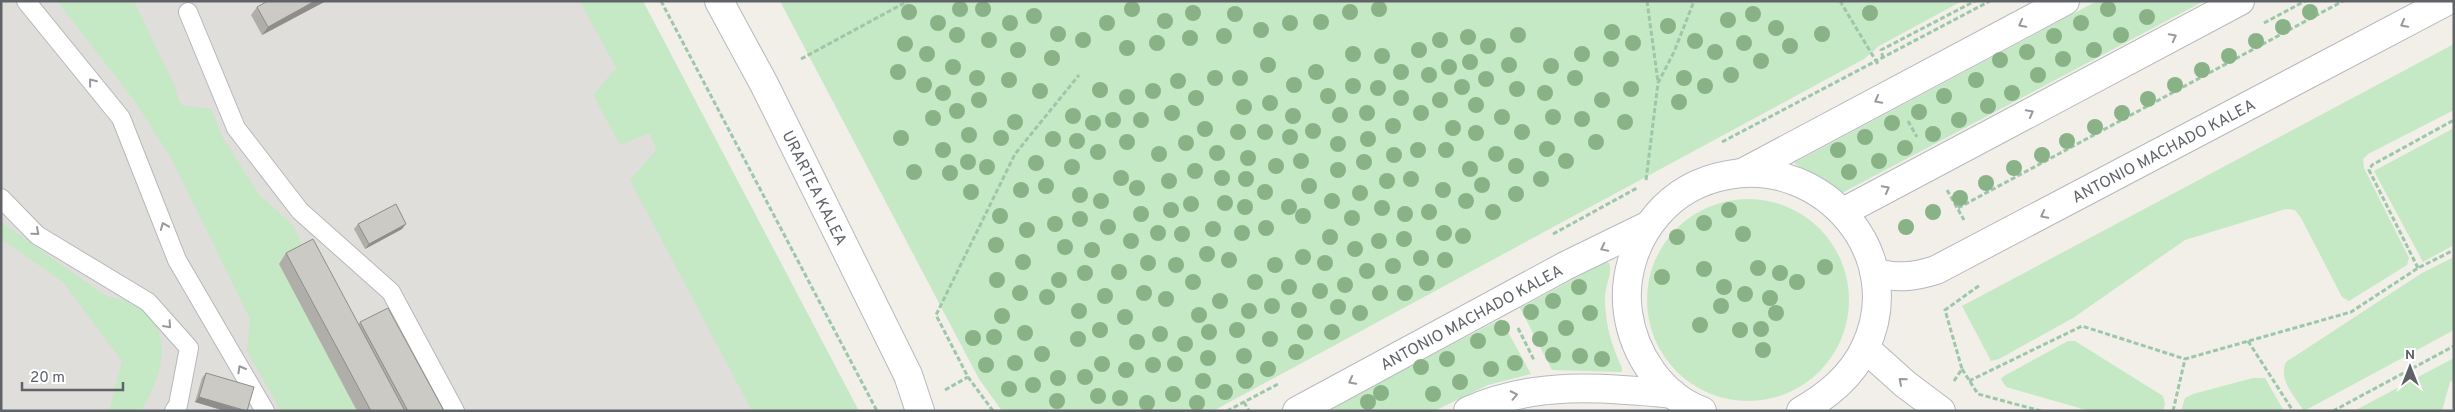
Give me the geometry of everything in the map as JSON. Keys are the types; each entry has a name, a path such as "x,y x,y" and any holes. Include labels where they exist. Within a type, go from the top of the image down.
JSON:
{"main road":[{"name":"URARTEA KALEA","path":"719,1 764,84 908,375 920,411"},
{"path":"1744,172 2065,1"},
{"path":"1843,212 2240,1"},
{"name":"ANTONIO MACHADO KALEA","path":"1874,272 1901,278 1917,276 1936,270 2447,1"},
{"path":"1702,411 1673,394 1647,367 1631,333 1626,296 1631,260 1647,226 1666,204 1689,188 1715,177 1744,172 1780,175 1815,189 1843,212 1857,230 1867,250 1874,272 1875,306 1873,323 1865,348 1849,374 1828,395 1802,411"},
{"name":"ANTONIO MACHADO KALEA","path":"1297,411 1503,299 1647,226"},
{"path":"1865,348 1905,384 1941,411"},
{"name":"URARTEA KALEA","path":"908,375 939,411"},
{"path":"1468,411 1499,398 1548,389 1614,388 1673,394"}],"lane":[{"path":"26,1 120,118 177,260 265,411"},
{"path":"188,12 236,128 300,211 391,292 455,411"},
{"path":"1,198 38,235 148,302 189,348 178,405 174,411"}],"path":[{"path":"661,1 878,411"},
{"path":"802,60 908,1"},
{"path":"1647,1 1658,83 1646,183 1654,178"},
{"path":"1658,83 1674,52 1694,1"},
{"path":"1840,1 1876,61"},
{"path":"1893,92 1881,50 1975,1"},
{"path":"1714,147 1990,1"},
{"path":"1958,208 2343,1"},
{"path":"994,411 968,377 936,315 1015,154 1079,75"},
{"path":"2418,268 2369,170 2372,165 2454,120"},
{"path":"1970,381 2082,326 2185,359 2351,312 2418,268 2454,250"},
{"path":"1503,299 1548,389"},
{"path":"2248,341 2293,411"},
{"path":"2333,411 2454,346"},
{"path":"2173,411 2185,359"},
{"path":"1962,369 1978,394 2041,411"},
{"path":"1244,402 1249,411"}],"shaded area":[{"path":"1,1 600,1 819,411 1,411"}],"green space":[{"path":"57,1 134,1 174,85 181,105 211,109 223,138 260,196 291,223 305,250 279,264 357,411 281,411 247,351 250,319 171,158 136,103"},
{"path":"580,1 643,1 859,411 752,411 630,180 656,150 650,133 620,145 593,95 616,68"},
{"path":"780,1 1962,1 1879,46 1864,59 1213,411 1002,411 979,379"},
{"path":"2097,1 2204,1 1842,193 1794,163"},
{"path":"2454,44 2454,110 2368,154 2363,159 2364,168 2409,258 2407,265 2349,301 2342,297 2301,218 2295,210 2286,209 2185,240 2073,318 1999,359 1991,361 1962,306"},
{"path":"2454,128 2454,245 2423,262 2374,171"},
{"path":"1738,199 1758,199 1787,206 1820,228 1842,261 1849,290 1849,310 1842,339 1820,372 1787,394 1758,401 1738,401 1709,394 1676,372 1654,339 1647,310 1647,290 1654,261 1676,228 1709,206"},
{"path":"1,222 105,295 131,301 148,314 156,326 161,339 162,353 160,368 155,382 141,411 109,411 122,361 63,282 1,239"},
{"path":"2454,257 2454,330 2304,411 2288,387 2284,375 2286,362 2422,273"},
{"path":"1605,262 1609,263 1610,267 1605,297 1607,325 1622,372 1552,370 1520,308"},
{"path":"1501,319 1531,374 1488,385 1434,411 1324,411"},
{"path":"2068,341 2075,341 2163,396 2165,404 2163,411 2090,411 2006,387 2001,379 2004,376"},
{"path":"2454,358 2454,380 2450,382 2442,411 2354,411"},
{"path":"2253,378 2265,378 2284,411 2181,411 2185,398 2193,394"}],"building":[{"path":"268,1 315,1 268,27 257,7"},
{"path":"396,204 406,224 369,244 358,224"},
{"path":"313,239 405,411 371,411 286,253"},
{"path":"388,308 444,411 408,411 360,322"},
{"path":"206,373 254,387 247,411 199,397"}]}
